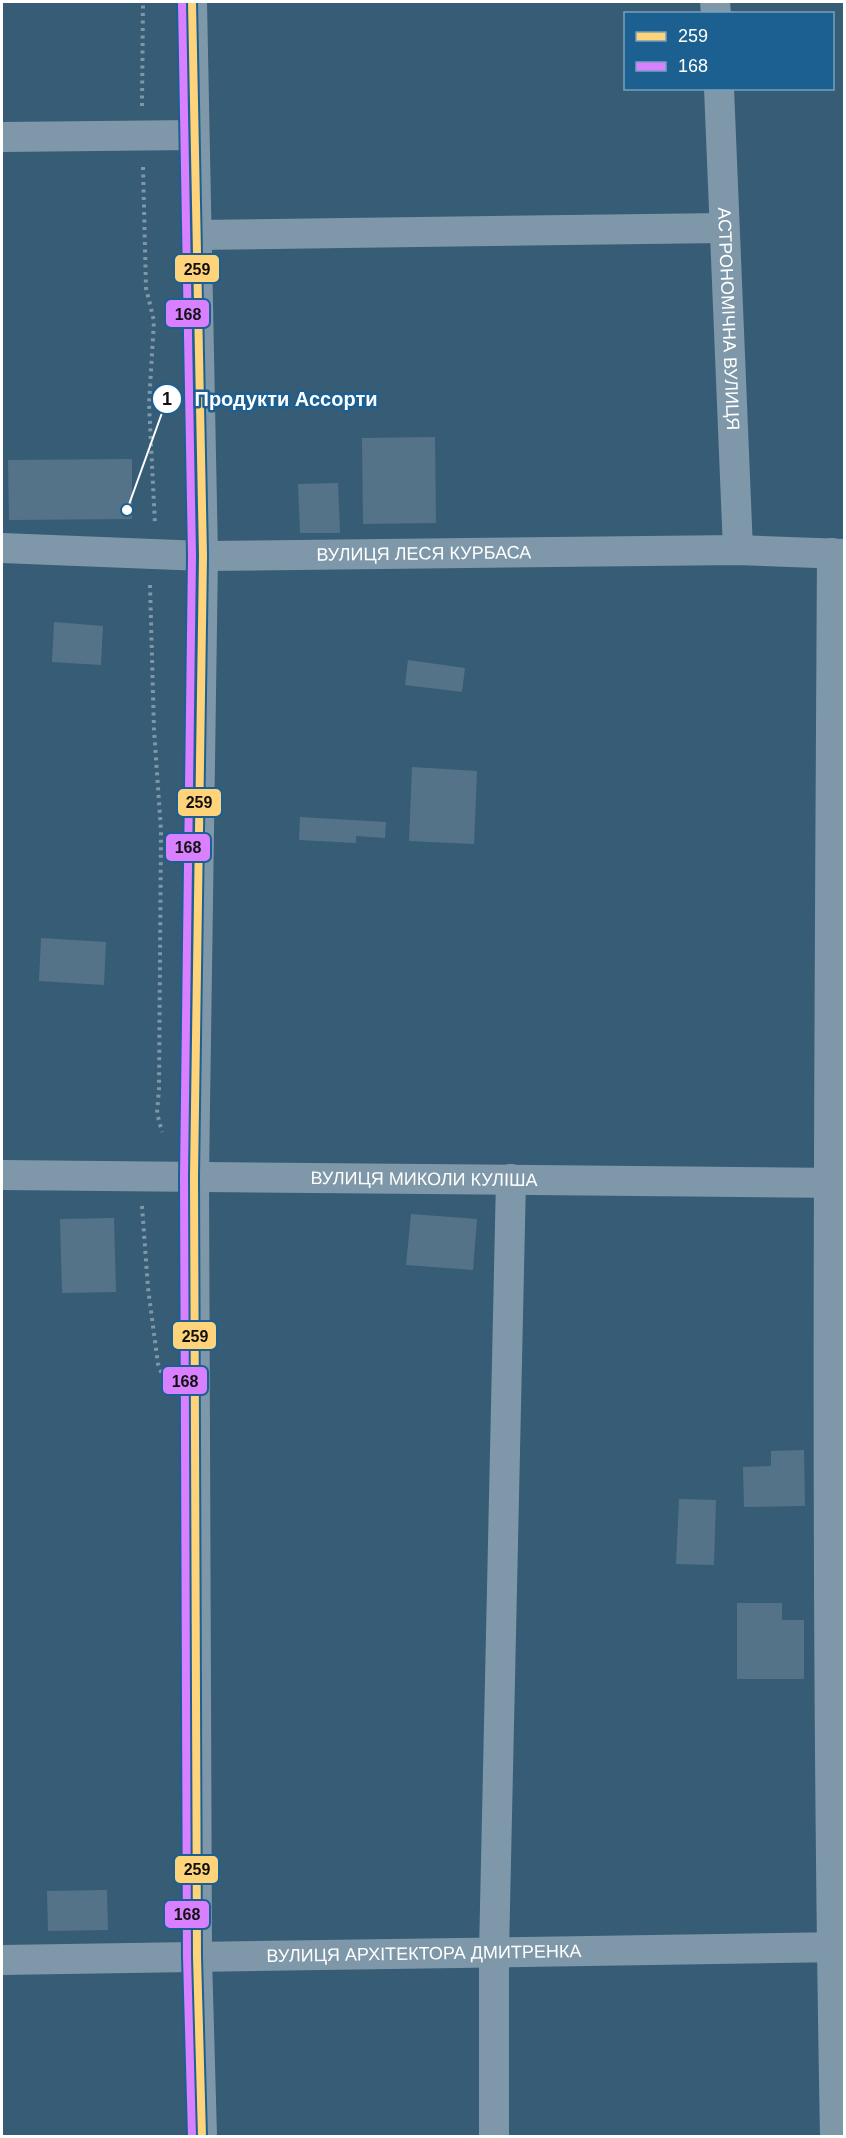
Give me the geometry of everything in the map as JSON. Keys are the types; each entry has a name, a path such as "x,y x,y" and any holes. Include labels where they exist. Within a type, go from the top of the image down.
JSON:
{"street":[{"path":"192,2 203,556 194,1176 197,1957 202,2136"},
{"name":"АСТРОНОМІЧНА ВУЛИЦЯ","path":"719,90 738,550"},
{"path":"2,137 194,135"},
{"path":"196,235 724,228"},
{"name":"ВУЛИЦЯ ЛЕСЯ КУРБАСА","path":"2,548 203,556 738,550 838,553"},
{"path":"835,2136 838,1947 838,553"},
{"name":"ВУЛИЦЯ МИКОЛИ КУЛІША","path":"2,1175 837,1183"},
{"path":"494,2136 494,1952 511,1179"},
{"name":"ВУЛИЦЯ АРХІТЕКТОРА ДМИТРЕНКА","path":"2,1960 838,1947"}],"path":[{"path":"143,2 142,135 146,288 154,321 149,404 154,460 156,554 149,591 161,830 157,1113 164,1138 162,1156 150,1176 142,1204 158,1364 165,1382"}],"building":[{"path":"435,437 436,523 363,524 362,438"},
{"path":"132,459 132,519 9,520 8,460"},
{"path":"338,483 340,533 300,533 298,484"},
{"path":"54,622 103,626 101,665 52,662"},
{"path":"408,660 465,668 462,692 405,685"},
{"path":"412,767 477,771 474,844 409,841"},
{"path":"300,817 386,822 385,838 356,836 356,843 299,840"},
{"path":"41,938 106,942 104,985 39,981"},
{"path":"411,1214 477,1219 473,1270 406,1265"},
{"path":"114,1218 116,1292 62,1293 60,1219"},
{"path":"804,1450 805,1506 744,1507 743,1467 771,1466 771,1451"},
{"path":"679,1499 716,1500 714,1565 676,1564"},
{"path":"737,1603 782,1603 782,1620 804,1620 804,1679 737,1679"},
{"path":"107,1890 108,1930 48,1931 47,1891"}],"transit line":[{"name":"168","path":"182,2 192,556 184,1176 187,1957 192,2136"},
{"name":"259","path":"192,2 203,556 194,1176 197,1957 202,2136"}],"place":[{"name":"Продукти Ассорти","path":"127,510"}]}
